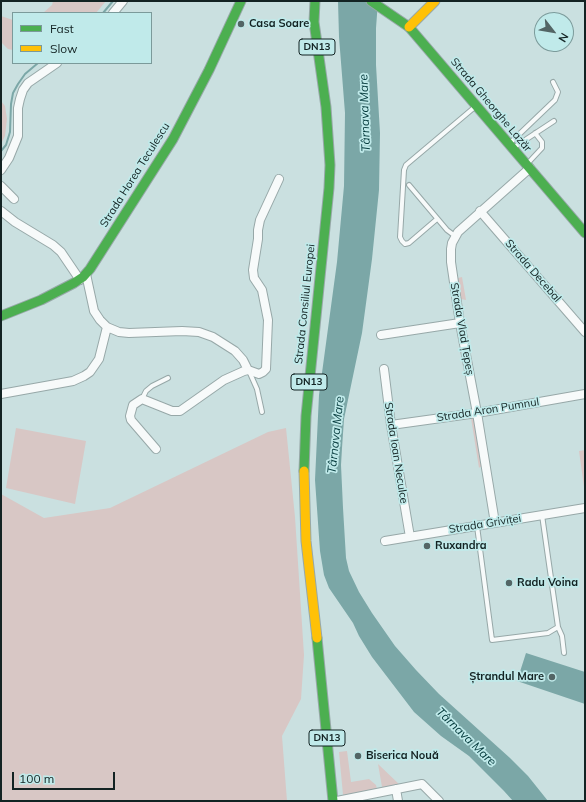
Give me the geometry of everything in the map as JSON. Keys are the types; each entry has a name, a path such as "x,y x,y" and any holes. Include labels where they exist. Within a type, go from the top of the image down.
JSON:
{"main road":[{"name":"Strada Horea Teculescu","path":"1,316 48,297 83,277 173,138 209,70 241,1"},
{"name":"Strada Consiliul Europei","path":"315,1 315,32 327,114 330,166 306,416 304,484 307,548 334,801"},
{"path":"314,12 320,1"},
{"name":"Strada Gheorghe Lazăr","path":"371,1 409,27 585,233"},
{"path":"409,27 435,1"}],"street":[{"path":"114,12 123,1"},
{"path":"1,170 9,158 18,136 18,108 23,90 28,83 56,64"},
{"path":"455,236 461,228 528,166"},
{"path":"156,449 131,420 130,416 133,405 142,399 172,411 180,412 224,380 244,371 248,370 259,374 266,369 268,320 262,290 254,278 253,270 260,220 279,179"},
{"path":"1,186 14,199"},
{"path":"1,211 15,222 53,245 61,252 83,277 94,311 107,327 119,332 129,333 182,331 199,332 213,337 235,351 243,360 248,370"},
{"name":"Strada Decebal","path":"480,211 585,332"},
{"name":"Strada Vlad Țepeș","path":"455,236 451,250 451,262 460,323 477,413 495,523"},
{"path":"381,335 460,323"},
{"path":"1,394 73,381 84,376 90,372 98,360 107,327"},
{"name":"Strada Ioan Neculce","path":"384,369 391,425 410,537"},
{"name":"Strada Aron Pumnul","path":"391,425 477,413 585,394"},
{"name":"Strada Griviței","path":"385,541 585,508"},
{"path":"337,801 422,784 439,801"},
{"path":"396,789 398,801"}],"lane":[{"path":"511,146 555,100 558,92 553,82"},
{"path":"437,219 409,243 405,244 402,241 400,237 404,170 406,165 476,106"},
{"path":"511,146 554,121"},
{"path":"528,166 542,148 542,142 535,133"},
{"path":"409,185 437,219 455,236"},
{"path":"248,370 258,389 262,412"},
{"path":"142,399 146,391 152,386 168,378"},
{"path":"542,515 558,627 562,636 564,653"},
{"path":"477,526 492,640 548,633 558,627"}],"shaded area":[{"path":"53,1 106,1 97,12 44,12 52,5"},
{"path":"1,16 12,20 12,50 8,49 1,42"},
{"path":"1,101 5,106 7,119 5,136 1,144"},
{"path":"462,277 466,300 461,299 458,278"},
{"path":"471,418 475,419 483,466 479,468"},
{"path":"16,428 86,441 75,504 6,488"},
{"path":"286,428 295,517 304,655 301,699 282,736 287,801 1,801 1,494 44,518 110,508 268,432"},
{"path":"585,450 585,494 579,451"},
{"path":"347,751 351,782 369,779 376,785 377,789 343,795 339,752"},
{"path":"378,764 400,785 382,787"}],"water":[{"name":"Târnava Mare","path":"338,1 378,1 376,65 380,133 379,190 362,333 344,419 341,465 346,558 349,571 359,592 395,646 439,694 528,776 548,801 513,801 469,756 441,736 414,712 372,657 353,623 329,588 324,575 320,551 315,480 319,395 337,262 344,186 345,113 339,37"},
{"name":"Ștrandul Mare","path":"526,653 585,672 585,704 517,681"}],"waterway":[{"path":"104,12 113,1"},
{"path":"1,151 6,145 10,132 13,93 25,74 37,64"}],"traffic: fast":[{"path":"1,316 41,300 74,283 83,277 90,269 173,139 209,70 241,1"},
{"path":"304,471 306,416 330,165 326,107 314,22 315,1"},
{"path":"371,1 409,27 585,233"},
{"path":"317,638 333,801"}],"traffic: slow":[{"path":"409,27 435,1"},
{"path":"304,471 306,541 317,638"}],"place":[{"name":"Casa Soare","path":"241,24"},
{"name":"Ruxandra","path":"427,546"},
{"name":"Radu Voina","path":"509,583"},
{"name":"Ștrandul Mare","path":"552,677"},
{"name":"Biserica Nouă","path":"358,756"}]}
